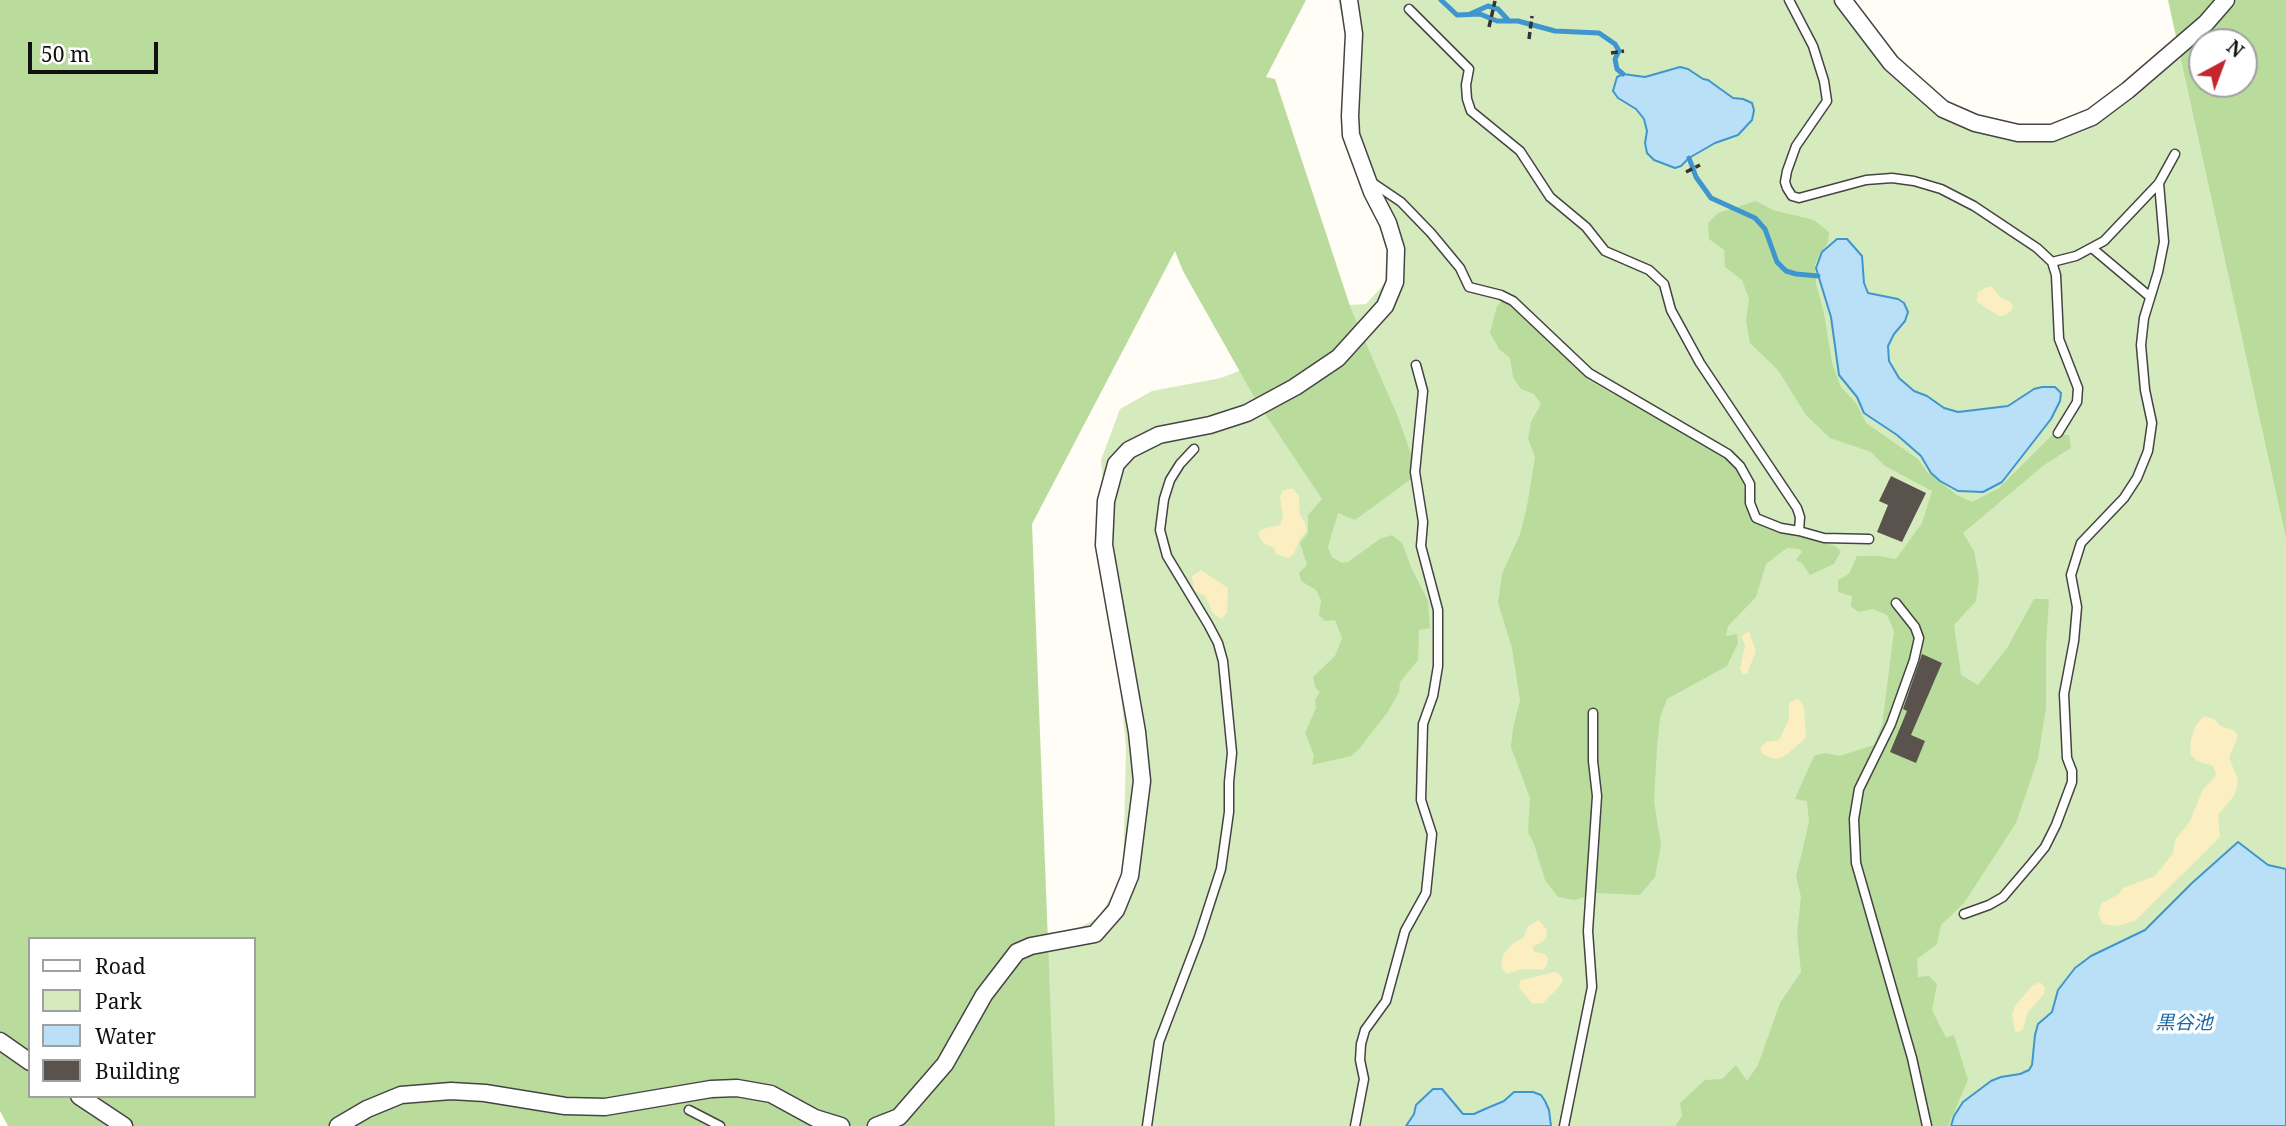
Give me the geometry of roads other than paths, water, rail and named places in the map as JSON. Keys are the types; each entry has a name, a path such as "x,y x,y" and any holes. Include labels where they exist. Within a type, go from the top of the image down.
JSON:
{"street":[{"path":"876,1126 899,1117 945,1064 984,995 1017,952 1031,946 1095,934 1116,910 1130,876 1142,781 1137,732 1104,545 1106,500 1116,464 1129,450 1159,435 1210,425 1247,414 1295,387 1338,358 1385,306 1395,282 1396,249 1388,223 1351,135 1354,34 1349,0"},
{"path":"1843,0 1891,63 1943,109 1975,123 2018,133 2052,133 2092,117 2128,90 2206,23 2225,0"},
{"path":"0,1041 28,1061"},
{"path":"338,1126 367,1109 401,1095 451,1091 485,1093 565,1106 605,1107 711,1089 737,1088 771,1094 815,1118 841,1126"},
{"path":"82,1098 124,1126"}],"lane":[{"path":"1789,0 1813,46 1827,100 1796,146 1785,182 1792,196 1800,198 1819,194 1866,180 1892,178 1914,181 1941,189 1974,206 2052,262 2056,275 2059,339 2078,388 2077,402 2058,433"},
{"path":"1409,9 1469,69 1466,85 1471,111 1520,151 1549,197 1586,227 1605,251 1649,271 1664,284 1671,310 1700,363 1797,508 1800,517 1799,530"},
{"path":"2052,262 2076,256 2104,241 2159,183 2175,154"},
{"path":"1368,179 1401,202 1431,233 1460,268 1469,287 1513,301 1589,373 1728,454 1740,466 1750,484 1750,503 1756,517 1781,528 1799,530 1824,538 1869,539"},
{"path":"1964,914 2003,897 2045,848 2068,796 2072,771 2067,758 2063,694 2077,607 2071,575 2081,543 2124,498 2137,478 2148,451 2152,423 2144,382 2141,345 2144,318 2164,242 2159,183"},
{"path":"2092,248 2149,296"},
{"path":"1355,1126 1363,1079 1361,1044 1365,1030 1386,1001 1405,932 1426,893 1432,834 1422,800 1423,724 1433,696 1437,666 1438,610 1421,546 1423,522 1415,472 1423,391 1416,365"},
{"path":"1147,1126 1159,1042 1199,937 1221,869 1229,812 1233,752 1223,661 1208,624 1167,556 1160,530 1164,499 1170,480 1194,449"},
{"path":"1896,603 1915,627 1919,638 1891,724 1858,789 1854,819 1856,863 1912,1058 1927,1126"},
{"path":"1564,1126 1592,987 1588,930 1597,796 1593,761 1593,713"},
{"path":"689,1110 720,1126"}],"water":[{"path":"1680,67 1708,80 1733,98 1752,103 1754,110 1752,120 1738,135 1715,143 1675,168 1654,160 1647,153 1644,119 1613,91 1617,77 1623,74 1645,77"},
{"path":"1837,239 1847,239 1862,256 1864,283 1868,293 1898,299 1904,303 1908,312 1888,346 1889,361 1899,378 1914,391 1944,408 1958,412 2008,406 2034,389 2042,387 2055,387 2061,393 2051,419 2002,482 1983,492 1958,491 1931,473 1921,456 1897,435 1864,413 1857,397 1839,375 1831,317 1816,268 1822,252"},
{"name":"黒谷池","path":"2238,842 2268,865 2286,869 2286,1126 1951,1126 1963,1102 1991,1081 2029,1070 2038,1024 2052,1012 2058,990 2075,968 2091,956 2145,930"},
{"path":"1433,1089 1442,1089 1463,1114 1474,1114 1504,1101 1514,1092 1533,1092 1541,1095 1545,1101 1551,1126 1406,1126 1416,1105"}],"waterway":[{"path":"1441,0 1457,15 1480,14 1497,21 1518,21 1555,31 1599,33 1615,44 1619,51 1615,59 1617,69 1623,74"},
{"path":"1470,14 1488,6 1498,9 1509,21"},
{"path":"1689,158 1696,177 1711,198 1755,218 1765,229 1777,262 1786,271 1818,276"}]}
